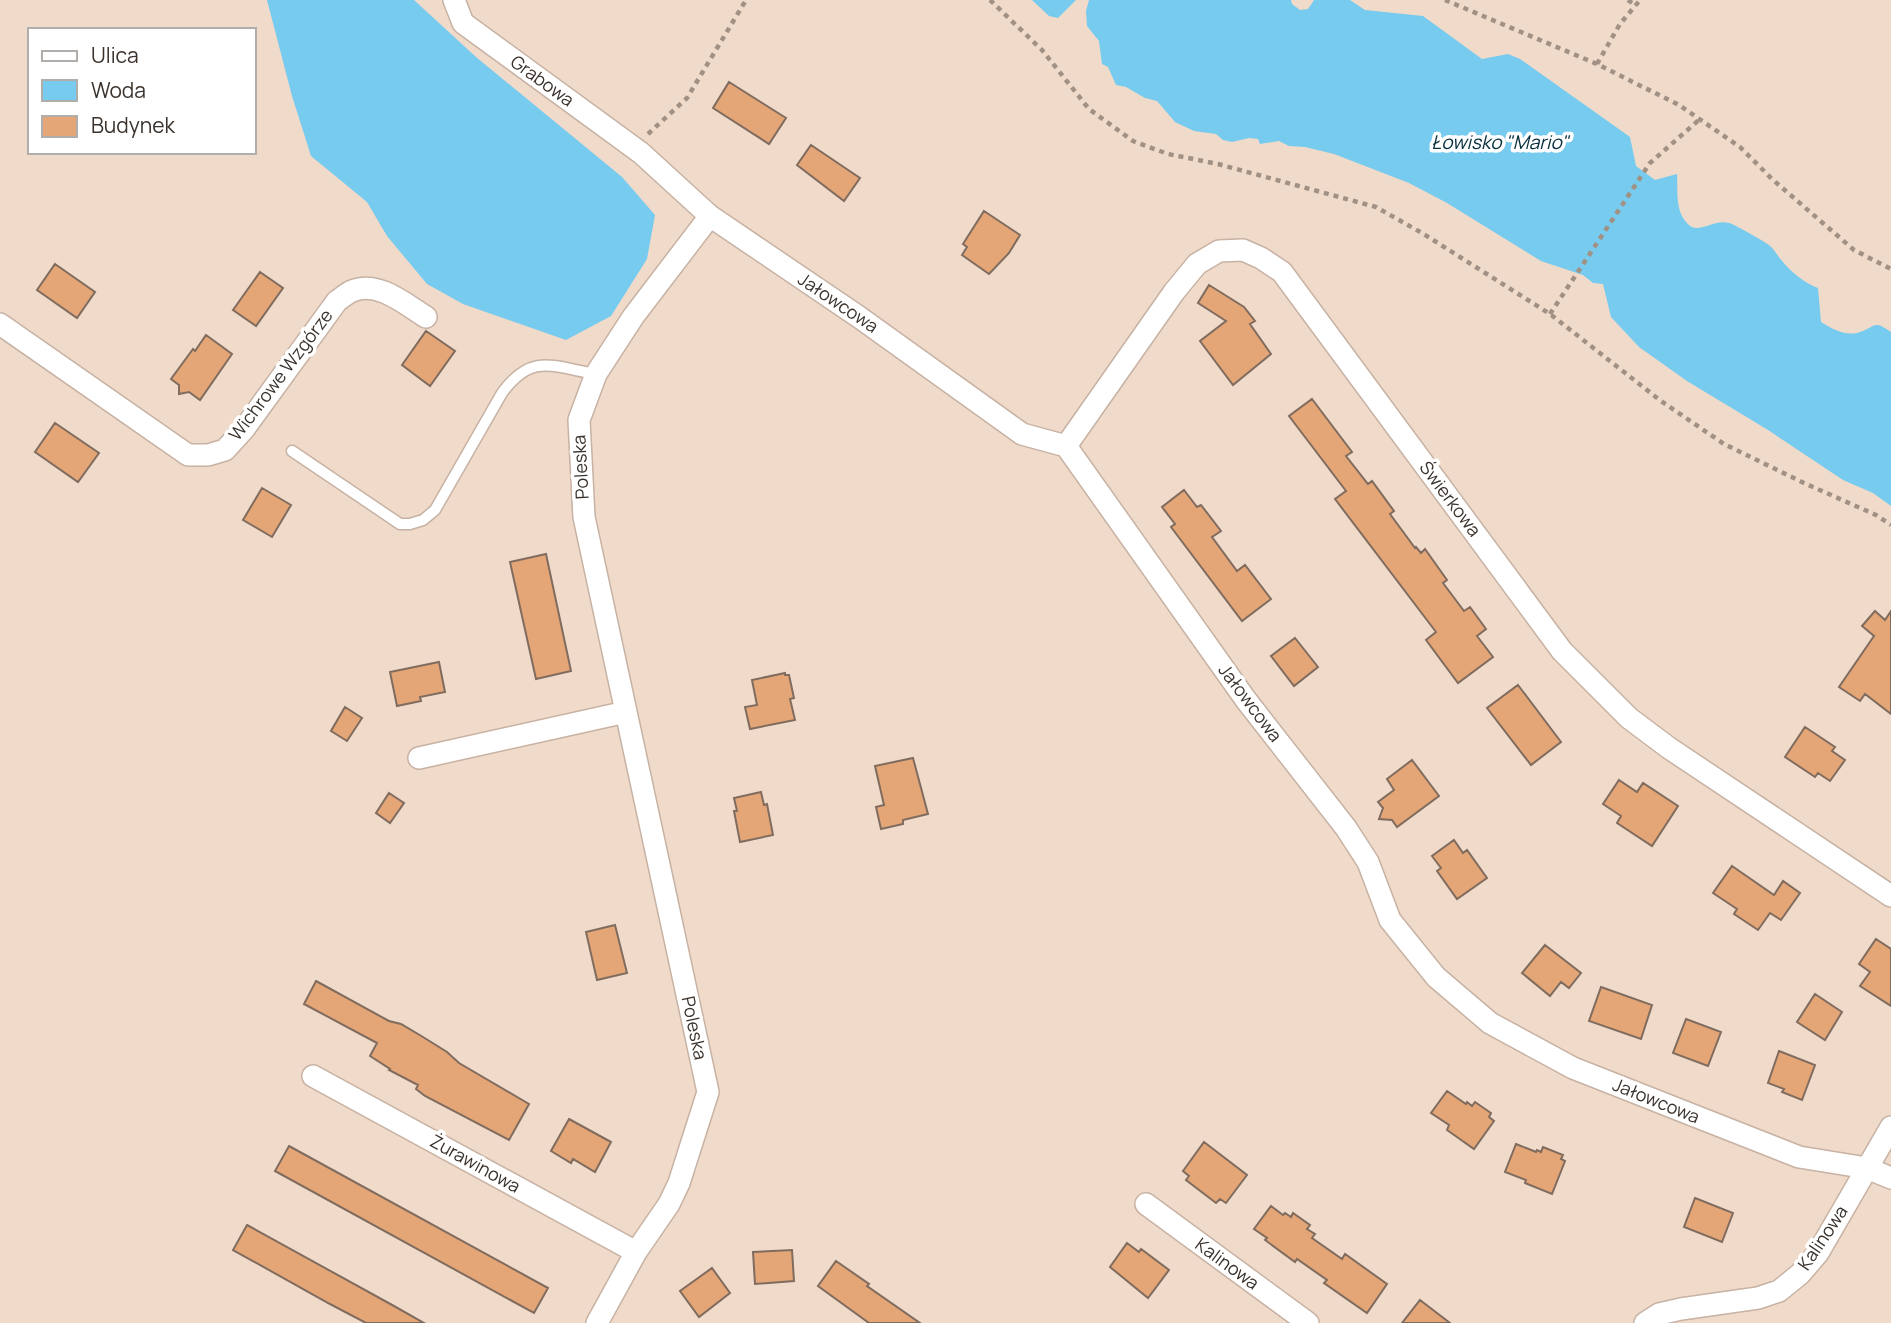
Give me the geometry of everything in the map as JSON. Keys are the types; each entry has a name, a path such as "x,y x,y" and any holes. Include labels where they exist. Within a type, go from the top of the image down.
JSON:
{"street":[{"name":"Grabowa","path":"454,0 463,23 637,150"},
{"name":"Jałowcowa","path":"637,150 710,216 859,317 1022,434 1066,446 1246,700 1346,828 1368,862 1390,920 1436,977 1490,1023 1573,1068 1799,1157 1867,1168 1891,1178"},
{"name":"Poleska","path":"597,1323 636,1252 669,1204 679,1183 708,1092 584,517 579,420 596,374 633,317 710,216"},
{"name":"Świerkowa","path":"1066,446 1174,292 1197,264 1219,251 1244,250 1261,258 1282,272 1562,651 1598,690 1669,748 1891,896"},
{"name":"Wichrowe Wzgórze","path":"0,324 188,455 208,455 225,450 244,429 337,301 352,290 366,289 386,293 426,317"},
{"path":"419,758 626,712"},
{"name":"Żurawinowa","path":"313,1076 636,1252"},
{"name":"Kalinowa","path":"1645,1323 1659,1314 1758,1298 1779,1291 1800,1274 1818,1253 1891,1127"},
{"name":"Kalinowa","path":"1146,1205 1308,1323"}],"lane":[{"path":"292,452 400,524 410,524 423,520 435,510 514,376 528,367 543,365 596,374"}],"path":[{"path":"637,150 687,98 746,0"},
{"path":"990,0 1042,50 1089,108 1133,141 1168,155 1218,164 1376,207 1550,314 1661,401 1724,444 1876,515 1891,525"},
{"path":"1445,0 1597,64 1679,105 1740,147 1772,179 1854,250 1891,269"},
{"path":"1628,0 1636,6"},
{"path":"1597,64 1620,24 1640,0"},
{"path":"1550,314 1650,163 1700,119"}],"water":[{"path":"267,0 414,0 476,57 622,177 655,215 647,259 611,316 566,340 463,304 427,284 387,236 367,202 311,156"},
{"path":"1032,0 1076,0 1058,18 1049,16"},
{"name":"Łowisko \"Mario\"","path":"1089,0 1291,0 1300,10 1308,9 1314,0 1350,0 1365,10 1423,16 1482,59 1508,54 1520,59 1630,137 1636,166 1655,180 1677,174 1680,211 1691,227 1728,223 1769,245 1795,274 1818,288 1821,322 1839,332 1850,334 1878,325 1891,332 1891,506 1873,493 1843,480 1687,381 1639,347 1611,317 1603,284 1593,283 1583,275 1541,261 1447,203 1409,183 1334,154 1289,146 1279,141 1260,144 1258,139 1249,138 1232,142 1223,140 1216,134 1194,131 1175,122 1157,101 1116,85 1108,67 1102,64 1099,41 1087,26 1086,11"}],"building":[{"path":"729,82 786,118 769,144 713,108"},
{"path":"811,145 860,178 844,201 797,165"},
{"path":"984,211 1020,235 1009,253 989,274 962,255 967,247 963,244"},
{"path":"55,264 95,292 77,318 37,290"},
{"path":"260,272 283,288 256,326 233,310"},
{"path":"1209,285 1244,307 1255,321 1250,324 1271,354 1233,385 1200,341 1226,321 1198,303"},
{"path":"426,331 455,351 430,386 402,365"},
{"path":"206,335 232,354 200,400 189,392 179,394 179,385 171,379"},
{"path":"1312,399 1352,452 1346,456 1368,484 1372,481 1394,511 1390,514 1415,548 1421,553 1425,549 1447,580 1443,583 1464,611 1470,607 1486,629 1477,636 1493,657 1458,683 1426,640 1436,632 1335,499 1346,491 1289,416"},
{"path":"55,423 99,453 78,482 35,452"},
{"path":"262,488 291,505 272,537 243,520"},
{"path":"1184,490 1197,507 1201,505 1221,531 1212,537 1237,571 1245,565 1271,599 1242,621 1171,527 1175,524 1162,507"},
{"path":"546,554 571,671 536,679 510,562"},
{"path":"1875,611 1885,620 1891,611 1891,714 1865,694 1860,701 1839,687 1874,636 1862,626"},
{"path":"1295,638 1318,667 1294,686 1271,656"},
{"path":"439,662 445,692 420,697 421,701 397,706 390,672"},
{"path":"785,673 789,675 794,698 790,699 795,720 750,729 745,707 757,705 752,680"},
{"path":"1518,685 1561,742 1531,765 1487,708"},
{"path":"345,707 362,718 347,741 331,731"},
{"path":"1805,727 1835,747 1832,751 1845,760 1830,781 1818,773 1815,777 1785,757"},
{"path":"913,758 928,814 881,829 876,807 884,805 875,766"},
{"path":"1412,760 1439,796 1397,827 1392,820 1379,819 1383,808 1378,802 1394,790 1387,779"},
{"path":"1619,780 1637,792 1643,783 1678,806 1652,846 1617,823 1621,816 1603,804"},
{"path":"761,792 764,805 767,804 773,835 740,842 734,798"},
{"path":"389,793 404,803 390,823 376,813"},
{"path":"1454,840 1463,853 1467,850 1487,878 1457,899 1437,871 1441,868 1432,856"},
{"path":"1732,866 1774,895 1783,881 1800,893 1781,920 1770,913 1758,930 1734,914 1737,909 1713,893"},
{"path":"615,925 627,973 597,980 586,932"},
{"path":"1876,939 1891,949 1891,1006 1860,986 1870,972 1859,964"},
{"path":"1545,945 1581,973 1569,988 1561,982 1550,996 1522,973"},
{"path":"316,981 389,1021 401,1024 447,1052 459,1063 529,1104 509,1140 425,1096 416,1089 418,1085 389,1070 370,1056 377,1043 304,1004"},
{"path":"1601,987 1652,1005 1641,1039 1589,1021"},
{"path":"1815,994 1842,1012 1825,1040 1797,1022"},
{"path":"1686,1019 1721,1032 1708,1066 1673,1053"},
{"path":"1779,1051 1815,1065 1802,1100 1768,1083"},
{"path":"1447,1091 1466,1104 1467,1102 1472,1106 1475,1102 1491,1113 1489,1117 1494,1121 1474,1149 1447,1130 1449,1125 1431,1113"},
{"path":"569,1119 611,1142 595,1172 573,1159 571,1163 551,1151"},
{"path":"1204,1142 1247,1175 1226,1203 1220,1199 1216,1203 1186,1180 1189,1176 1183,1171"},
{"path":"1516,1144 1536,1152 1541,1152 1543,1147 1563,1155 1561,1159 1565,1161 1552,1194 1505,1172"},
{"path":"289,1146 548,1288 534,1313 275,1171"},
{"path":"1695,1198 1733,1213 1722,1242 1684,1227"},
{"path":"1271,1206 1283,1215 1285,1213 1291,1217 1293,1213 1310,1225 1307,1229 1315,1234 1312,1238 1342,1259 1345,1254 1387,1284 1367,1313 1324,1283 1327,1280 1297,1259 1295,1262 1254,1229"},
{"path":"247,1225 424,1323 366,1323 330,1304 233,1250"},
{"path":"1127,1243 1139,1252 1141,1249 1169,1270 1148,1298 1110,1267"},
{"path":"792,1250 794,1281 755,1284 753,1252"},
{"path":"836,1261 920,1323 869,1323 818,1286"},
{"path":"712,1268 730,1293 699,1317 680,1291"},
{"path":"1420,1300 1450,1323 1402,1323"}]}
